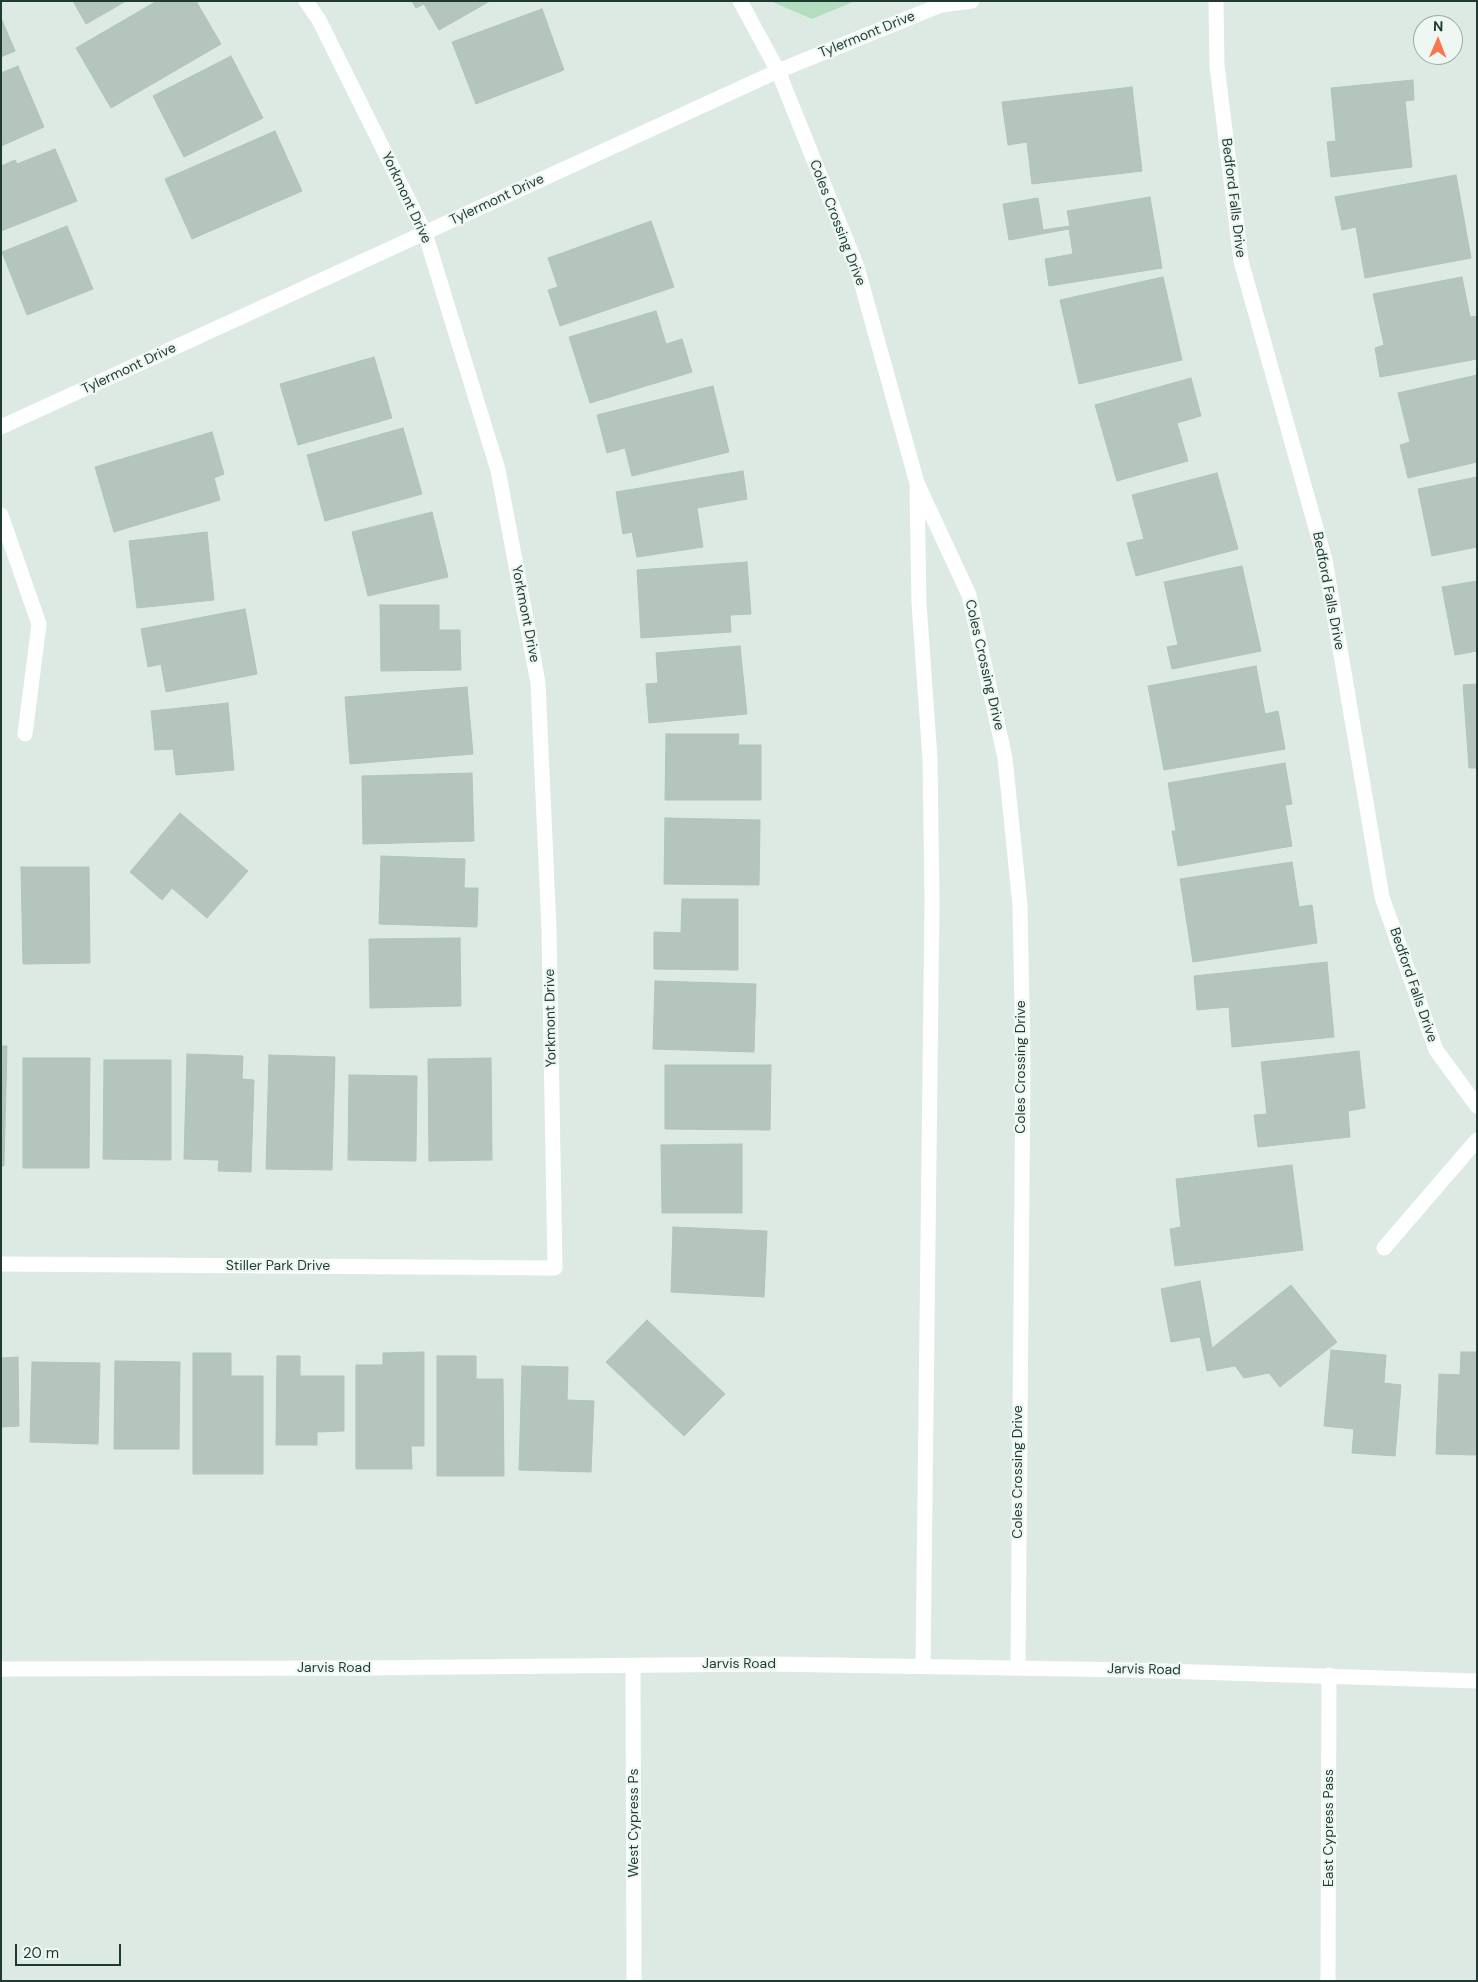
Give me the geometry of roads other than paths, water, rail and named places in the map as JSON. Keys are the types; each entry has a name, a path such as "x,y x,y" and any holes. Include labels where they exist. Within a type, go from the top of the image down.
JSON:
{"street":[{"name":"Yorkmont Drive","path":"306,1 319,20 425,233 498,470 538,683 549,929 555,1268"},
{"name":"Coles Crossing Drive","path":"740,1 778,71 857,267 917,483 969,595 1005,758 1020,905 1022,1061 1018,1668"},
{"name":"Tylermont Drive","path":"1,427 778,71 940,5 972,1"},
{"name":"Bedford Falls Drive","path":"1216,1 1217,66 1241,261 1325,560 1382,897 1436,1050 1477,1106"},
{"name":"Coles Crossing Drive","path":"917,483 919,603 930,759 932,901 923,1666"},
{"path":"1,515 39,624 25,734"},
{"path":"1384,1248 1477,1140"},
{"name":"Stiller Park Drive","path":"1,1264 555,1268"},
{"name":"Jarvis Road","path":"1,1669 768,1664 1329,1675 1477,1681"},
{"name":"West Cypress Ps","path":"633,1666 634,1981"},
{"name":"East Cypress Pass","path":"1328,1981 1329,1675"}]}
